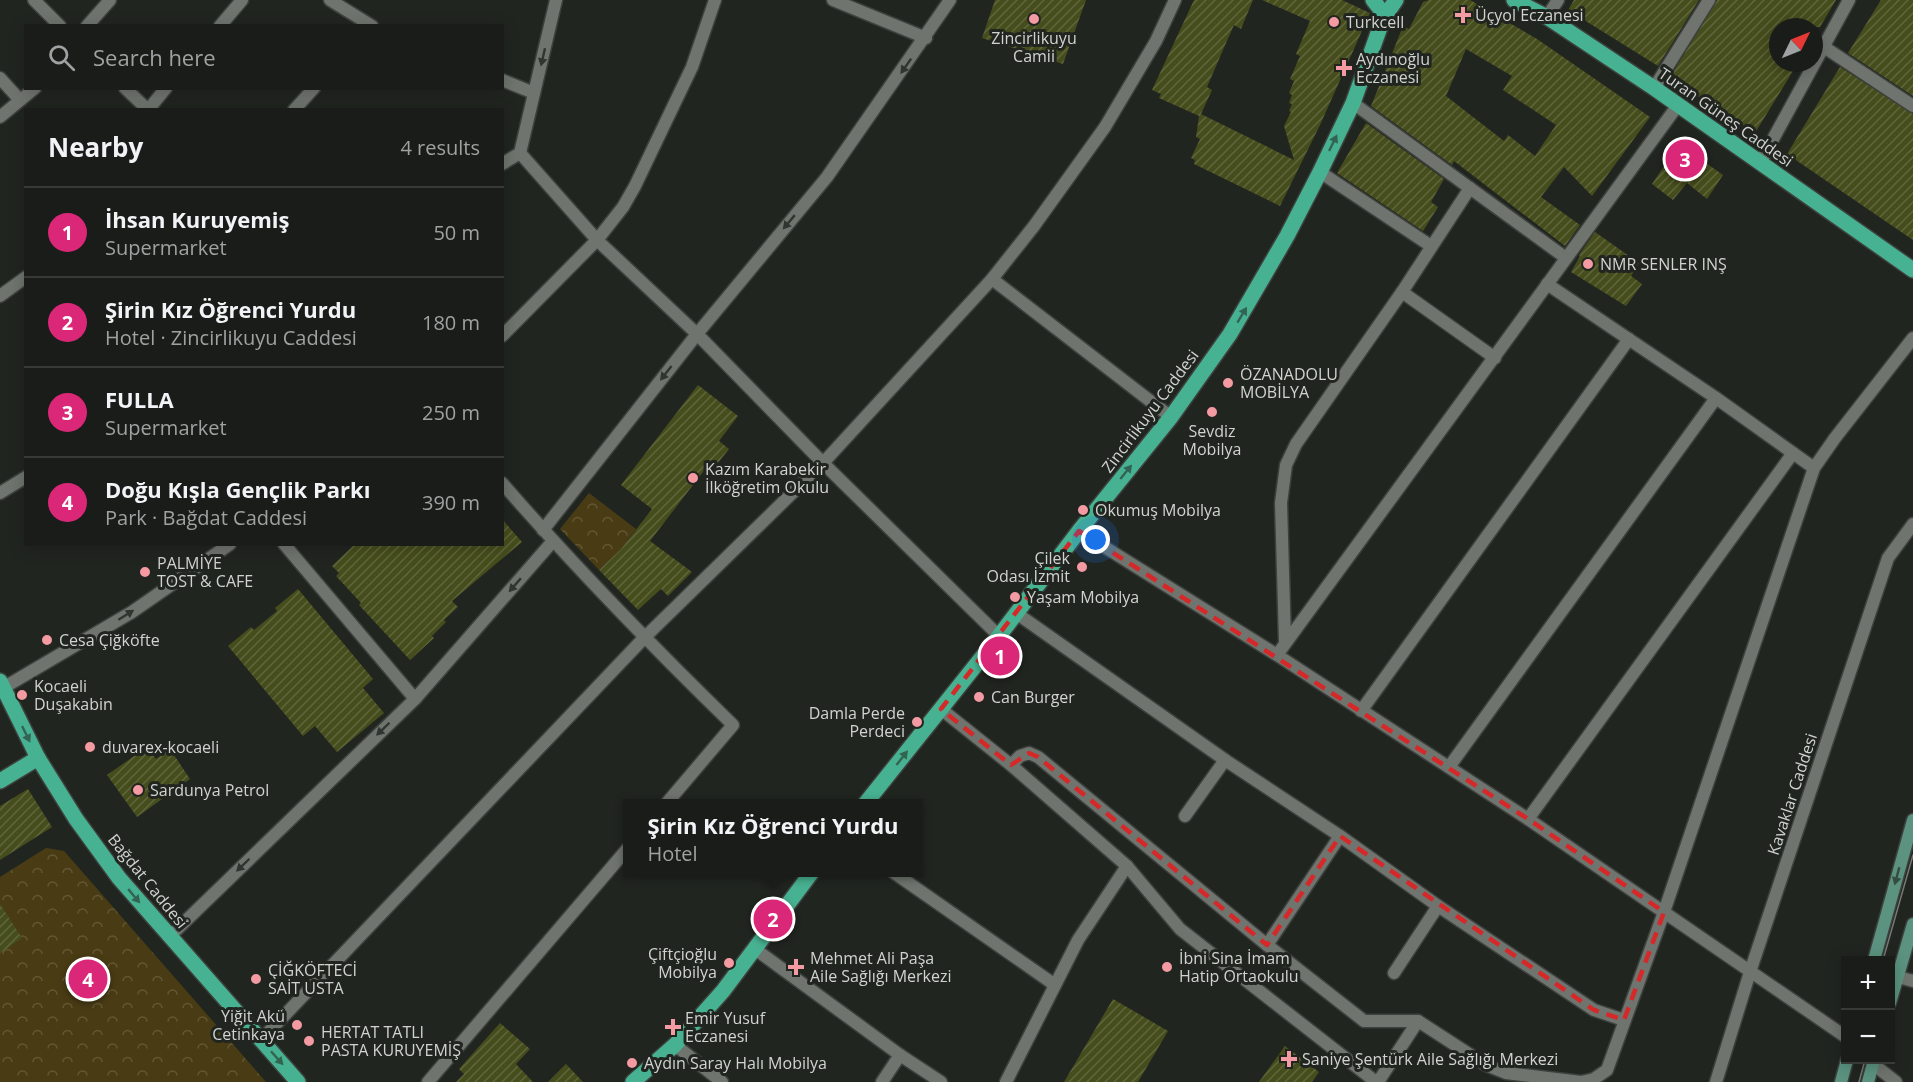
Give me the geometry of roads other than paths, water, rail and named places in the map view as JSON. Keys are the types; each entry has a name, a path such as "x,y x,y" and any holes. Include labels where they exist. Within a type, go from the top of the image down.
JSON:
{"main road":[{"path":"1373,0 1380,9 1383,19"},
{"name":"Zincirlikuyu Caddesi","path":"869,799 1171,417 1230,334 1287,237 1320,172 1353,103 1383,19 1396,0"},
{"name":"Turan Güneş Caddesi","path":"1514,0 1547,17 1654,88 1913,270"},
{"name":"Bağdat Caddesi","path":"2,684 38,758 76,819 119,878 298,1082"},
{"path":"0,782 38,758"},
{"path":"1875,956 1913,820"},
{"path":"633,1082 675,1045 723,991 809,877"},
{"path":"1895,987 1913,924"},
{"path":"1841,1082 1846,1064"},
{"path":"1868,1082 1871,1064"}],"street":[{"path":"34,0 58,24"},
{"path":"89,24 110,0"},
{"path":"222,24 242,0"},
{"path":"330,0 369,24"},
{"path":"504,163 520,153 556,0"},
{"path":"504,334 597,240 623,207 692,67 715,0"},
{"path":"833,0 926,38"},
{"path":"543,530 697,334 827,177 926,38 950,0"},
{"path":"261,1040 644,638 823,464 992,279 1034,226 1105,127 1156,42 1175,0"},
{"path":"1547,17 1558,0"},
{"path":"1654,88 1709,0"},
{"path":"1760,163 1850,0"},
{"path":"1824,47 1913,106"},
{"path":"0,78 20,100"},
{"path":"504,81 534,93"},
{"path":"0,117 32,90"},
{"path":"127,90 146,108"},
{"path":"150,108 164,90"},
{"path":"296,108 312,90"},
{"path":"1353,103 1566,258"},
{"path":"1277,656 1678,105"},
{"path":"520,153 597,240 697,334 823,464 999,636"},
{"path":"1320,172 1431,246"},
{"path":"1286,641 1281,503 1286,465 1296,444 1402,292 1470,188"},
{"path":"0,296 24,278"},
{"path":"992,279 1171,417"},
{"path":"1547,284 1716,398 1814,468"},
{"path":"1402,292 1494,358"},
{"path":"1011,765 1020,756 1029,753 1038,757 1267,945 1364,1021 1419,1021 1486,1065 1506,1073 1581,1082 1602,1075 1607,1070 1664,912 1814,468 1834,438 1913,338"},
{"path":"1362,711 1629,339"},
{"path":"1449,767 1716,398"},
{"path":"1528,819 1793,453"},
{"path":"0,493 24,478"},
{"path":"504,485 644,638 733,725 670,799"},
{"name":"Kavaklar Caddesi","path":"1716,1082 1750,972 1888,558 1913,524"},
{"path":"1079,531 1528,819 1841,1034"},
{"path":"169,937 415,699 553,541"},
{"path":"2,684 132,612 227,546"},
{"path":"286,546 415,699"},
{"path":"1016,613 1438,906 1594,1010 1624,1020"},
{"path":"940,709 1011,765 1127,866 1180,929 1377,1082 1419,1021"},
{"path":"1185,816 1225,760"},
{"path":"1267,945 1340,836"},
{"path":"428,1082 623,853"},
{"path":"1006,1082 1078,940 1127,866"},
{"path":"899,877 1055,985"},
{"path":"1394,973 1438,906"},
{"path":"755,948 900,1055 941,1082"},
{"path":"1898,977 1913,981"},
{"path":"675,1045 722,1082"},
{"path":"882,1082 900,1055"},
{"path":"1875,1064 1896,1082"}],"tram line":[{"path":"1884,956 1913,855"},
{"path":"1859,1082 1864,1064"}],"place":[{"name":"Üçyol Eczanesi","path":"1463,15"},
{"name":"Zincirlikuyu Camii","path":"1034,19"},
{"name":"Turkcell","path":"1334,22"},
{"name":"Aydınoğlu Eczanesi","path":"1344,68"},
{"name":"FULLA","path":"1685,159"},
{"name":"NMR SENLER INŞ","path":"1588,264"},
{"name":"ÖZANADOLU MOBİLYA","path":"1228,383"},
{"name":"Sevdiz Mobilya","path":"1212,412"},
{"name":"Kazım Karabekir İlköğretim Okulu","path":"693,478"},
{"name":"Okumuş Mobilya","path":"1083,510"},
{"name":"Çilek Odası İzmit","path":"1082,567"},
{"name":"PALMİYE TOST & CAFE","path":"145,572"},
{"name":"Yaşam Mobilya","path":"1015,597"},
{"name":"Cesa Çiğköfte","path":"47,640"},
{"name":"İhsan Kuruyemiş","path":"1000,656"},
{"name":"Kocaeli Duşakabin","path":"22,695"},
{"name":"Can Burger","path":"979,697"},
{"name":"Damla Perde Perdeci","path":"917,722"},
{"name":"duvarex-kocaeli","path":"90,747"},
{"name":"Sardunya Petrol","path":"138,790"},
{"name":"Şirin Kız Öğrenci Yurdu","path":"773,919"},
{"name":"Çiftçioğlu Mobilya","path":"729,963"},
{"name":"Mehmet Ali Paşa Aile Sağlığı Merkezi","path":"796,967"},
{"name":"İbni Sina İmam Hatip Ortaokulu","path":"1167,967"},
{"name":"Doğu Kışla Gençlik Parkı","path":"88,979"},
{"name":"ÇİĞKÖFTECİ SAİT USTA","path":"256,979"},
{"name":"Yiğit Akü Cetinkaya","path":"297,1025"},
{"name":"Emir Yusuf Eczanesi","path":"673,1027"},
{"name":"HERTAT TATLI PASTA KURUYEMİŞ","path":"309,1041"},
{"name":"Saniye Şentürk Aile Sağlığı Merkezi","path":"1289,1059"},
{"name":"Aydın Saray Halı Mobilya","path":"632,1063"}]}
